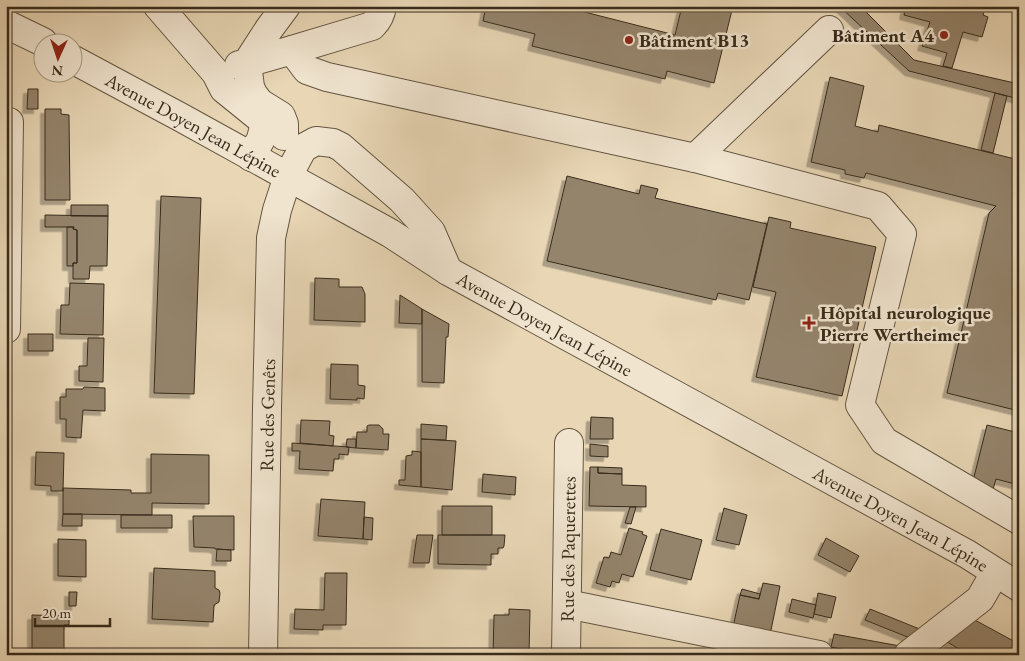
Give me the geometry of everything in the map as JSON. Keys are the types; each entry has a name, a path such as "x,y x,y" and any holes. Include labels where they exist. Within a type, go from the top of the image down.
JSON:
{"street":[{"path":"158,6 216,73 224,89 261,119 264,128 261,140 252,157"},
{"path":"284,136 284,124 281,116 260,104 253,94 250,87 247,63 286,6"},
{"path":"216,73 372,26 378,21 382,6"},
{"path":"6,24 32,37"},
{"path":"695,158 829,30"},
{"path":"292,50 307,70 327,77 695,158 878,206 902,234 860,405 884,441 1019,520"},
{"name":"Avenue Doyen Jean Lépine","path":"82,64 288,176 390,234 448,271 967,554 1019,587"},
{"path":"6,329 10,122"},
{"name":"Rue des Genêts","path":"263,655 271,238 277,210 288,176 303,148 316,141 333,143 341,147 402,200 430,232 448,271"},
{"name":"Rue des Paquerettes","path":"566,655 569,443"},
{"path":"908,655 980,599 995,573"},
{"path":"567,604 819,655"}],"building":[{"name":"Bâtiment B13","path":"486,6 561,6 675,35 682,6 733,6 714,83 667,71 665,79 532,46 535,34 483,21"},
{"path":"839,6 860,6 914,60 1019,84 1019,99 909,71"},
{"name":"Bâtiment A4","path":"906,6 986,6 983,15 988,17 982,37 963,32 952,68 943,66 947,53 922,46 930,22 904,15"},
{"path":"830,77 864,86 855,126 878,132 879,125 1019,160 1019,411 947,393 989,213 996,206 866,173 864,178 845,174 845,170 811,162"},
{"path":"28,89 38,89 38,109 27,109"},
{"path":"995,93 1007,96 993,153 981,150"},
{"path":"45,109 61,109 61,114 69,115 70,200 45,200"},
{"path":"567,176 639,194 641,185 658,189 655,198 767,224 749,300 718,293 716,300 547,261"},
{"path":"161,196 201,198 194,394 154,393"},
{"path":"71,205 108,205 108,216 71,216"},
{"path":"45,215 108,216 107,266 90,266 89,279 73,279 73,263 77,263 77,230 73,229 74,227 45,227"},
{"path":"769,217 791,222 790,228 876,247 842,396 756,377 776,292 753,287"},
{"path":"67,227 74,227 73,229 77,230 77,263 73,263 73,266 67,266"},
{"path":"315,278 339,279 339,287 362,287 365,294 365,322 314,320"},
{"path":"70,283 104,284 103,335 60,334 61,305 69,305"},
{"path":"400,295 422,309 422,324 399,323"},
{"path":"422,309 449,324 448,337 446,337 444,383 422,382"},
{"path":"28,334 53,334 53,351 28,351"},
{"path":"88,338 104,338 103,382 79,381 79,366 87,366"},
{"path":"331,364 358,365 358,385 365,386 364,399 330,399"},
{"path":"84,387 105,388 105,411 83,410 81,438 66,437 66,419 60,419 60,397 66,397 66,389 83,389"},
{"path":"591,417 613,418 613,439 590,439"},
{"path":"301,420 330,421 329,435 334,436 333,446 300,443"},
{"path":"421,424 447,426 446,440 421,439"},
{"path":"379,425 383,429 383,434 389,434 388,450 356,448 357,432 367,432 367,426"},
{"path":"987,425 1019,433 1019,485 996,479 992,493 973,481"},
{"path":"347,439 356,439 356,448 346,447"},
{"path":"421,439 456,441 452,490 421,487"},
{"path":"292,443 349,447 348,455 339,454 339,459 334,459 333,471 299,469 300,451 292,451"},
{"path":"590,444 608,446 608,457 590,456"},
{"path":"412,451 421,452 421,487 399,485 399,480 405,480 406,456 412,455"},
{"path":"36,452 64,453 63,491 51,491 51,486 35,485"},
{"path":"151,454 209,455 209,504 152,503 152,515 63,514 63,488 131,490 131,493 151,493"},
{"path":"590,467 598,467 598,473 622,474 622,485 646,486 646,507 589,506"},
{"path":"598,467 622,468 622,474 598,473"},
{"path":"483,474 516,477 515,495 482,492"},
{"path":"321,499 365,502 363,539 318,536"},
{"path":"442,506 492,506 492,535 442,535"},
{"path":"630,507 636,507 631,524 625,523"},
{"path":"724,508 747,515 739,545 716,540"},
{"path":"63,514 82,514 82,526 62,526"},
{"path":"121,515 172,515 172,528 121,528"},
{"path":"193,516 234,516 234,550 194,547"},
{"path":"364,517 373,518 372,540 363,539"},
{"path":"629,528 643,532 642,534 647,536 633,577 622,574 619,583 612,581 610,587 596,583 604,557 609,558 611,552 621,555"},
{"path":"661,529 702,540 691,580 650,570"},
{"path":"417,535 433,535 429,563 413,563"},
{"path":"438,535 505,535 503,548 498,548 498,554 491,554 491,565 438,564"},
{"path":"826,538 859,556 850,572 818,555"},
{"path":"58,539 86,540 86,577 58,576"},
{"path":"217,549 231,550 231,561 216,561"},
{"path":"154,568 215,571 215,588 220,593 219,602 214,605 213,622 152,619"},
{"path":"325,573 347,573 346,625 323,625 323,630 294,629 295,609 324,610"},
{"path":"763,583 780,586 770,635 733,627 740,595 759,599"},
{"path":"742,589 760,594 759,599 740,595"},
{"path":"69,592 77,592 76,606 69,606"},
{"path":"818,593 836,597 831,618 814,614"},
{"path":"792,599 816,605 813,618 789,612"},
{"path":"509,609 530,610 529,655 493,655 494,615 509,615"},
{"path":"870,609 922,630 910,638 865,620"},
{"path":"32,615 69,616 69,625 64,625 64,655 32,655"},
{"path":"973,619 1019,644 1019,655 969,655 944,640"},
{"path":"834,634 900,646 888,655 870,655 831,647"},
{"path":"315,650 350,650 350,655 315,655"}],"place":[{"name":"Bâtiment A4","path":"944,35"},
{"name":"Bâtiment B13","path":"629,40"},
{"name":"Hôpital neurologique Pierre Wertheimer","path":"809,323"}]}
